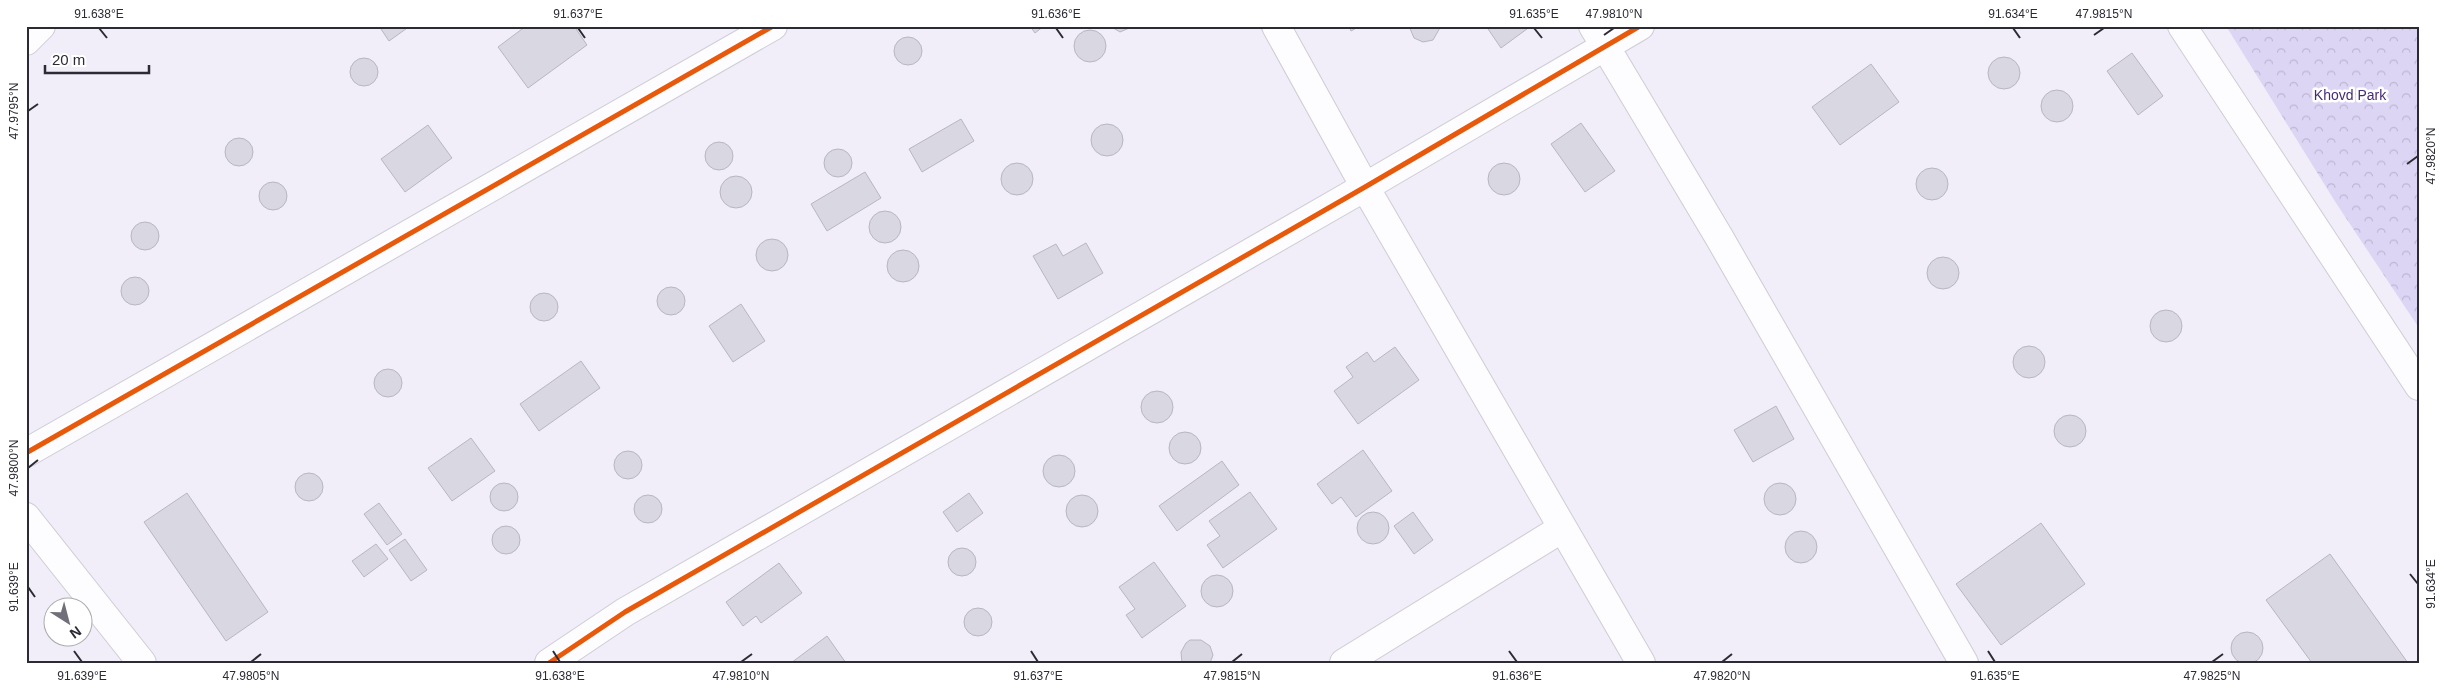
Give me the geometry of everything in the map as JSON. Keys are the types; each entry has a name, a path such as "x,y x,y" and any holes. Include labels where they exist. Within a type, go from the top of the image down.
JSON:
{"street":[{"path":"26,41 41,26"},
{"path":"26,453 773,26"},
{"path":"1276,26 1365,187 1640,663"},
{"path":"549,663 625,612 1365,187 1598,36 1640,26"},
{"path":"2182,26 2419,386"},
{"path":"1598,36 1718,237 1964,663"},
{"path":"26,517 142,663"},
{"path":"1344,663 1562,529"}],"green space":[{"name":"Khovd Park","path":"2226,26 2419,26 2419,328 2336,203"}],"building":[{"path":"379,26 410,26 389,41"},
{"path":"526,26 574,26 587,45 528,88 498,47"},
{"path":"1030,26 1044,26 1035,33"},
{"path":"1110,26 1134,26 1120,32"},
{"path":"1349,26 1360,26 1351,31"},
{"path":"1409,26 1441,26 1433,40 1423,42 1414,38"},
{"path":"1486,26 1531,26 1501,48"},
{"path":"1090,30 1096,31 1101,35 1105,40 1105,52 1101,57 1096,61 1090,62 1084,61 1079,57 1075,52 1074,46 1075,40 1079,35 1084,31"},
{"path":"908,37 918,41 922,51 918,61 908,65 898,61 894,51 898,41"},
{"path":"2132,53 2163,96 2138,115 2107,71"},
{"path":"2004,57 2010,58 2015,62 2019,67 2019,79 2015,84 2010,88 2004,89 1998,88 1993,84 1989,79 1988,73 1989,67 1993,62 1998,58"},
{"path":"364,58 374,62 378,72 374,82 364,86 354,82 350,72 354,62"},
{"path":"1871,64 1899,102 1840,145 1812,107"},
{"path":"2057,90 2063,91 2068,95 2072,100 2072,112 2068,117 2063,121 2057,122 2051,121 2046,117 2042,112 2041,106 2042,100 2046,95 2051,91"},
{"path":"961,119 974,141 922,172 909,149"},
{"path":"1581,123 1615,171 1585,192 1551,144"},
{"path":"1107,124 1113,125 1118,129 1122,134 1122,146 1118,151 1113,155 1107,156 1101,155 1096,151 1092,146 1091,140 1092,134 1096,129 1101,125"},
{"path":"428,125 452,158 405,192 381,159"},
{"path":"239,138 249,142 253,152 249,162 239,166 229,162 225,152 229,142"},
{"path":"719,142 729,146 733,156 729,166 719,170 709,166 705,156 709,146"},
{"path":"838,149 848,153 852,163 848,173 838,177 828,173 824,163 828,153"},
{"path":"1017,163 1023,164 1028,168 1032,173 1032,185 1028,190 1023,194 1017,195 1011,194 1006,190 1002,185 1001,179 1002,173 1006,168 1011,164"},
{"path":"1504,163 1510,164 1515,168 1519,173 1519,185 1515,190 1510,194 1504,195 1498,194 1493,190 1489,185 1488,179 1489,173 1493,168 1498,164"},
{"path":"1932,168 1938,169 1943,173 1947,178 1947,190 1943,195 1938,199 1932,200 1926,199 1921,195 1917,190 1916,184 1917,178 1921,173 1926,169"},
{"path":"865,172 881,198 827,231 811,204"},
{"path":"736,176 742,177 747,181 751,186 751,198 747,203 742,207 736,208 730,207 725,203 721,198 720,192 721,186 725,181 730,177"},
{"path":"273,182 283,186 287,196 283,206 273,210 263,206 259,196 263,186"},
{"path":"885,211 891,212 896,216 900,221 900,233 896,238 891,242 885,243 879,242 874,238 870,233 869,227 870,221 874,216 879,212"},
{"path":"145,222 155,226 159,236 155,246 145,250 135,246 131,236 135,226"},
{"path":"772,239 778,240 783,244 787,249 787,261 783,266 778,270 772,271 766,270 761,266 757,261 756,255 757,249 761,244 766,240"},
{"path":"1086,243 1103,273 1058,299 1033,256 1056,244 1063,256"},
{"path":"903,250 909,251 914,255 918,260 918,272 914,277 909,281 903,282 897,281 892,277 888,272 887,266 888,260 892,255 897,251"},
{"path":"1943,257 1949,258 1954,262 1958,267 1958,279 1954,284 1949,288 1943,289 1937,288 1932,284 1928,279 1927,273 1928,267 1932,262 1937,258"},
{"path":"135,277 145,281 149,291 145,301 135,305 125,301 121,291 125,281"},
{"path":"671,287 681,291 685,301 681,311 671,315 661,311 657,301 661,291"},
{"path":"544,293 554,297 558,307 554,317 544,321 534,317 530,307 534,297"},
{"path":"741,304 765,341 733,362 709,326"},
{"path":"2166,310 2172,311 2177,315 2181,320 2181,332 2177,337 2172,341 2166,342 2160,341 2155,337 2151,332 2150,326 2151,320 2155,315 2160,311"},
{"path":"2029,346 2035,347 2040,351 2044,356 2044,368 2040,373 2035,377 2029,378 2023,377 2018,373 2014,368 2013,362 2014,356 2018,351 2023,347"},
{"path":"1395,347 1419,380 1358,424 1334,391 1353,377 1346,367 1367,352 1374,362"},
{"path":"581,361 600,388 539,431 520,404"},
{"path":"388,369 398,373 402,383 398,393 388,397 378,393 374,383 378,373"},
{"path":"1157,391 1163,392 1168,396 1172,401 1172,413 1168,418 1163,422 1157,423 1151,422 1146,418 1142,413 1141,407 1142,401 1146,396 1151,392"},
{"path":"1776,406 1794,439 1753,462 1734,430"},
{"path":"2070,415 2076,416 2081,420 2085,425 2085,437 2081,442 2076,446 2070,447 2064,446 2059,442 2055,437 2054,431 2055,425 2059,420 2064,416"},
{"path":"1185,432 1191,433 1196,437 1200,442 1200,454 1196,459 1191,463 1185,464 1179,463 1174,459 1170,454 1169,448 1170,442 1174,437 1179,433"},
{"path":"471,438 495,471 452,501 428,468"},
{"path":"1363,450 1392,491 1356,517 1341,497 1332,504 1317,484"},
{"path":"628,451 638,455 642,465 638,475 628,479 618,475 614,465 618,455"},
{"path":"1059,455 1065,456 1070,460 1074,465 1074,477 1070,482 1065,486 1059,487 1053,486 1048,482 1044,477 1043,471 1044,465 1048,460 1053,456"},
{"path":"1222,461 1239,485 1177,531 1159,506"},
{"path":"309,473 319,477 323,487 319,497 309,501 299,497 295,487 299,477"},
{"path":"504,483 514,487 518,497 514,507 504,511 494,507 490,497 494,487"},
{"path":"1780,483 1786,484 1791,488 1795,493 1795,505 1791,510 1786,514 1780,515 1774,514 1769,510 1765,505 1764,499 1765,493 1769,488 1774,484"},
{"path":"1250,492 1277,529 1223,568 1207,545 1220,536 1209,521"},
{"path":"187,493 268,612 226,641 144,522"},
{"path":"969,493 983,513 957,532 943,512"},
{"path":"648,495 658,499 662,509 658,519 648,523 638,519 634,509 638,499"},
{"path":"1082,495 1088,496 1093,500 1097,505 1097,517 1093,522 1088,526 1082,527 1076,526 1071,522 1067,517 1066,511 1067,505 1071,500 1076,496"},
{"path":"379,503 402,534 387,545 364,514"},
{"path":"1373,512 1379,513 1384,517 1388,522 1388,534 1384,539 1379,543 1373,544 1367,543 1362,539 1358,534 1357,528 1358,522 1362,517 1367,513"},
{"path":"1413,512 1433,540 1414,554 1394,526"},
{"path":"2041,523 2085,584 2001,645 1956,584"},
{"path":"506,526 516,530 520,540 516,550 506,554 496,550 492,540 496,530"},
{"path":"1801,531 1807,532 1812,536 1816,541 1816,553 1812,558 1807,562 1801,563 1795,562 1790,558 1786,553 1785,547 1786,541 1790,536 1795,532"},
{"path":"405,539 427,570 411,581 389,550"},
{"path":"376,544 388,559 364,577 352,561"},
{"path":"962,548 972,552 976,562 972,572 962,576 952,572 948,562 952,552"},
{"path":"2330,554 2408,663 2312,663 2266,600"},
{"path":"1154,562 1186,606 1142,638 1126,615 1135,609 1119,587"},
{"path":"779,563 802,593 761,623 756,616 743,626 726,602"},
{"path":"1217,575 1223,576 1228,580 1232,585 1232,597 1228,602 1223,606 1217,607 1211,606 1206,602 1202,597 1201,591 1202,585 1206,580 1211,576"},
{"path":"978,608 988,612 992,622 988,632 978,636 968,632 964,622 968,612"},
{"path":"2247,632 2253,633 2258,637 2262,642 2262,654 2258,659 2253,663 2247,664 2241,663 2236,659 2232,654 2231,648 2232,642 2236,637 2241,633"},
{"path":"827,636 846,663 791,663"},
{"path":"1190,640 1201,640 1210,646 1213,655 1210,663 1182,663 1181,652"}],"cycle path":[{"path":"26,453 773,26"},
{"path":"549,663 625,612 1365,187 1640,26"}]}
